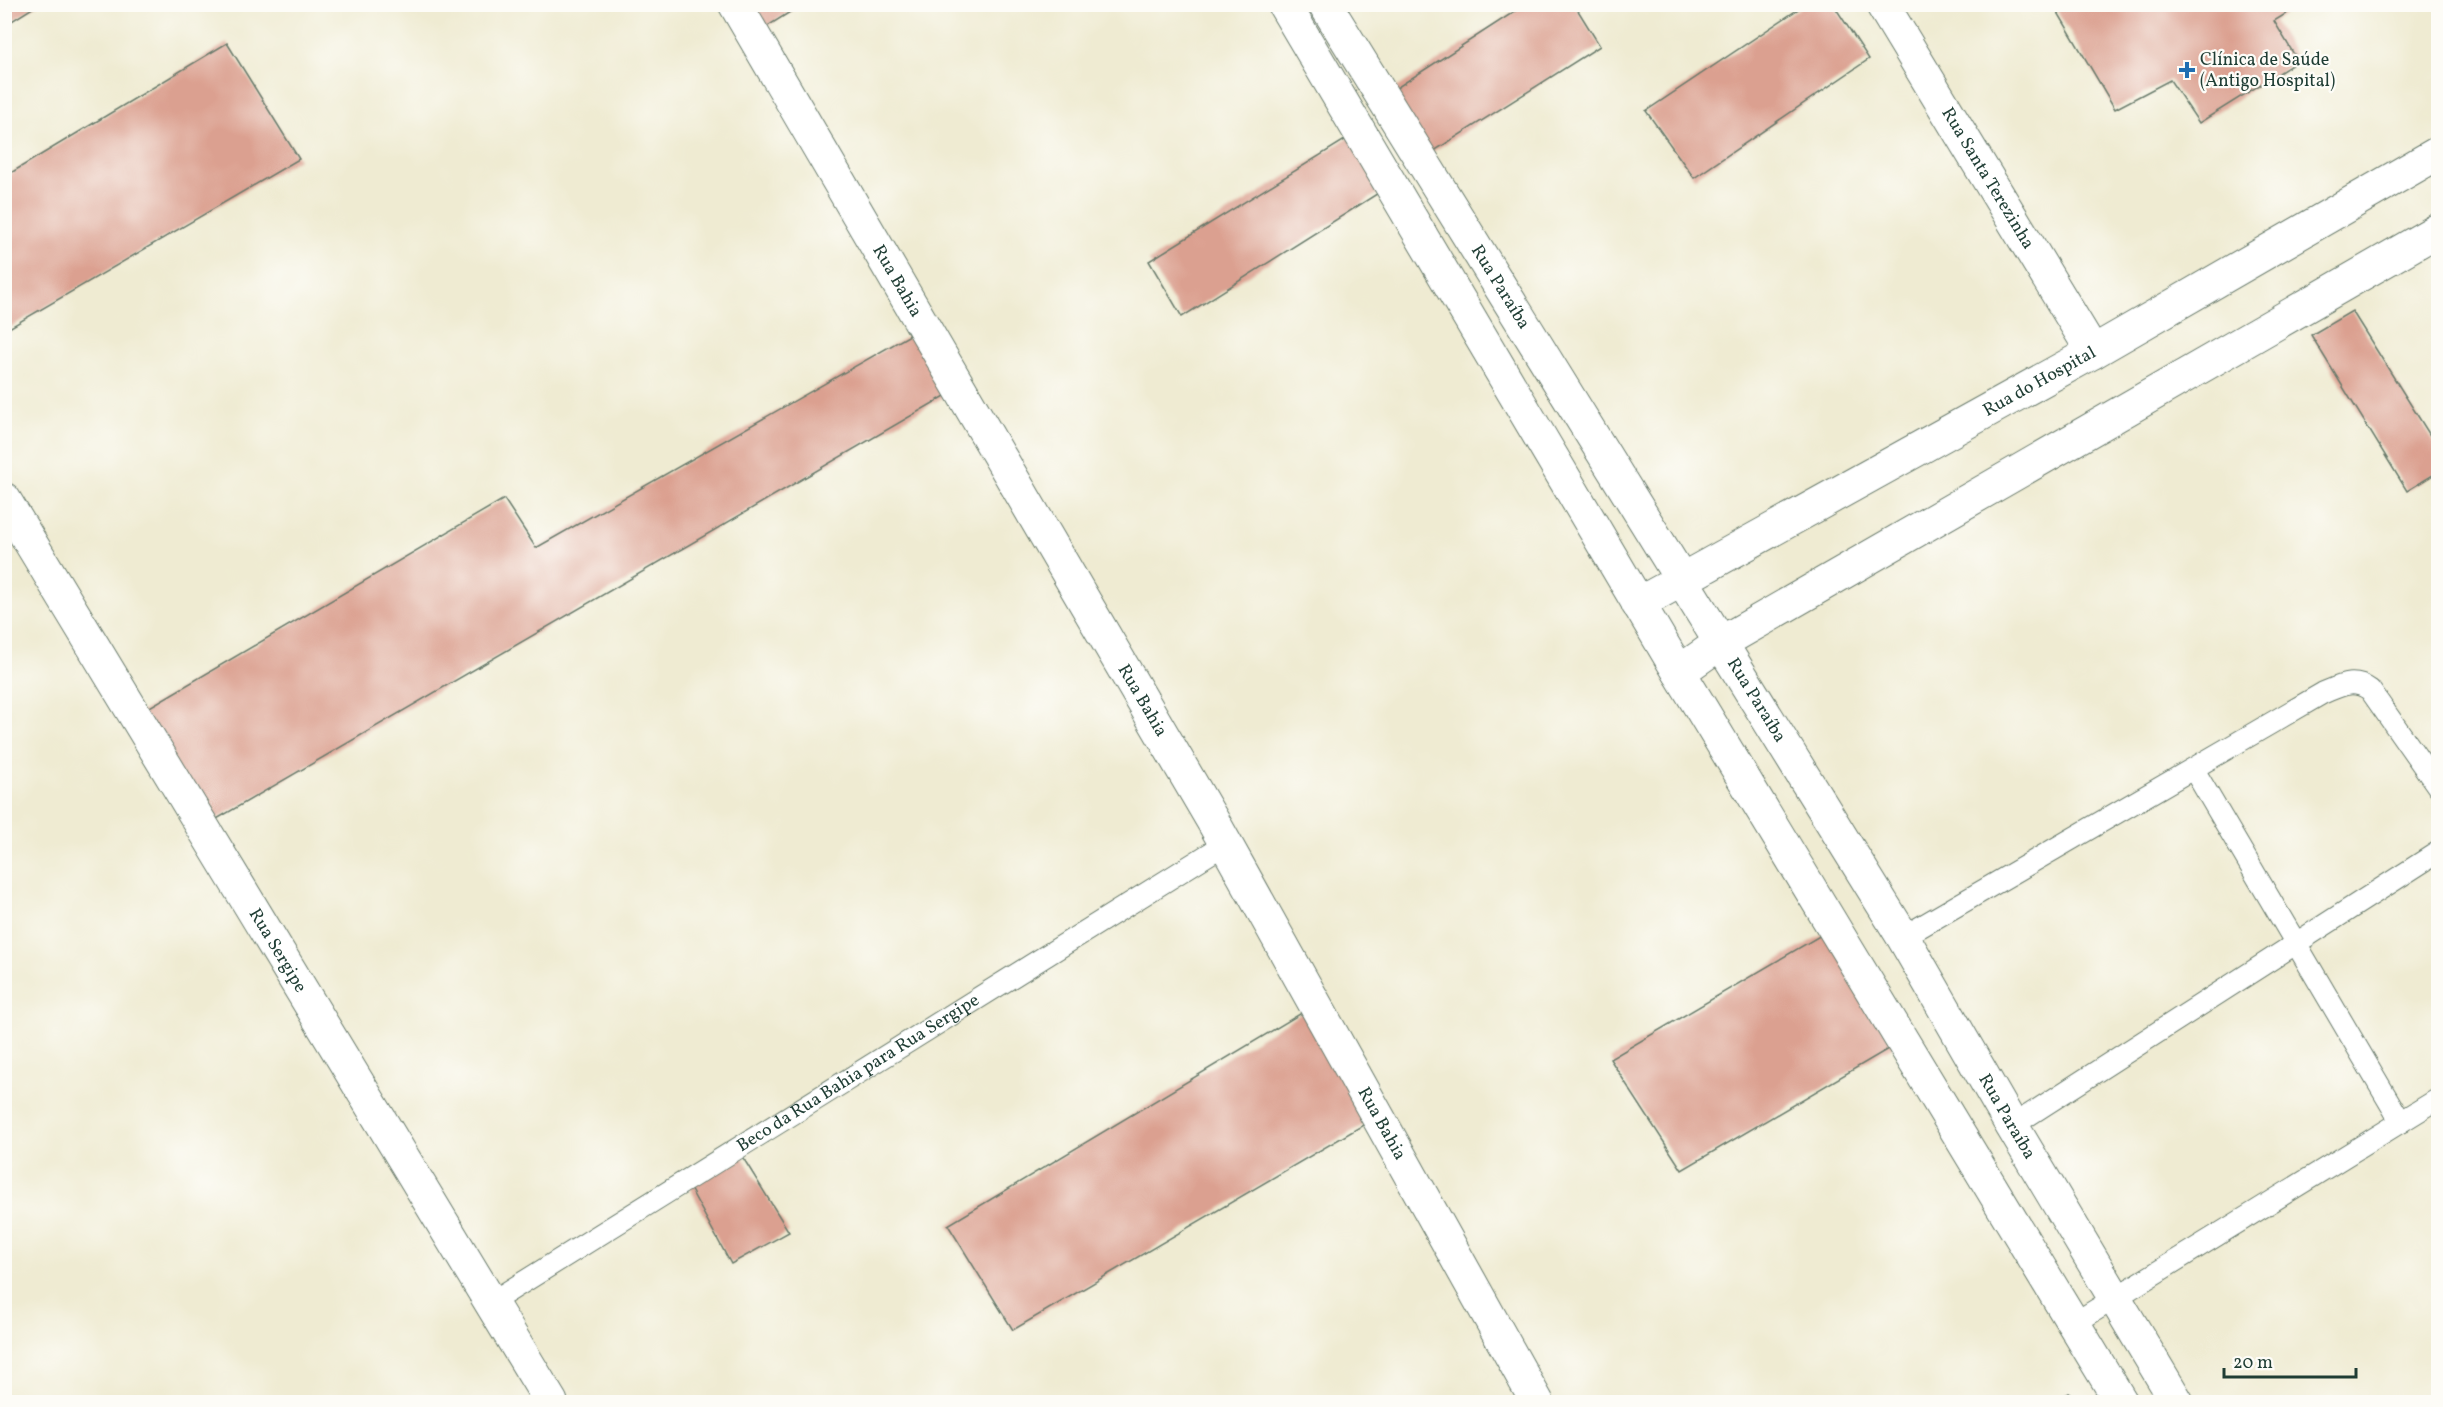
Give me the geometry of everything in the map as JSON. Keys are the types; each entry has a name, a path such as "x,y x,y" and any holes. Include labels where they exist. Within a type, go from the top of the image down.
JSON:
{"street":[{"name":"Rua Bahia","path":"735,4 1225,844 1537,1402"},
{"path":"1284,4 1638,604 2121,1402"},
{"name":"Rua Paraíba","path":"1325,4 1719,644 1903,937 2012,1126 2177,1402"},
{"name":"Rua Santa Terezinha","path":"1882,4 2093,352"},
{"name":"Rua do Hospital","path":"1638,604 2093,352 2439,153"},
{"path":"1679,672 1719,644 2439,230"},
{"name":"Rua Sergipe","path":"4,499 551,1402"}],"lane":[{"path":"1903,937 2323,693 2345,683 2361,684 2370,690 2439,787"},
{"path":"2194,770 2401,1122"},
{"name":"Beco da Rua Bahia para Rua Sergipe","path":"490,1303 1225,844"},
{"path":"2012,1126 2439,852"},
{"path":"2073,1324 2439,1099"}],"building":[{"path":"4,4 39,4 4,26"},
{"path":"735,4 803,4 753,35"},
{"path":"1526,4 1574,4 1600,46 1423,158 1384,96"},
{"path":"1806,4 1833,4 1869,59 1694,178 1646,111"},
{"name":"Clínica de Saúde (Antigo Hospital)","path":"2053,4 2302,4 2274,21 2298,61 2199,123 2170,80 2115,109"},
{"path":"227,43 299,159 4,331 4,177"},
{"path":"1356,133 1388,187 1182,317 1149,261"},
{"path":"2352,311 2438,448 2438,472 2407,491 2311,335"},
{"path":"924,327 959,388 203,827 136,715 504,499 536,548"},
{"path":"1828,931 1895,1045 1682,1170 1610,1059"},
{"path":"1315,1005 1377,1117 1013,1330 948,1225"},
{"path":"737,1148 789,1232 731,1264 686,1181"},
{"path":"2069,1393 2075,1402 2052,1402"}],"place":[{"name":"Clínica de Saúde (Antigo Hospital)","path":"2187,70"}]}
